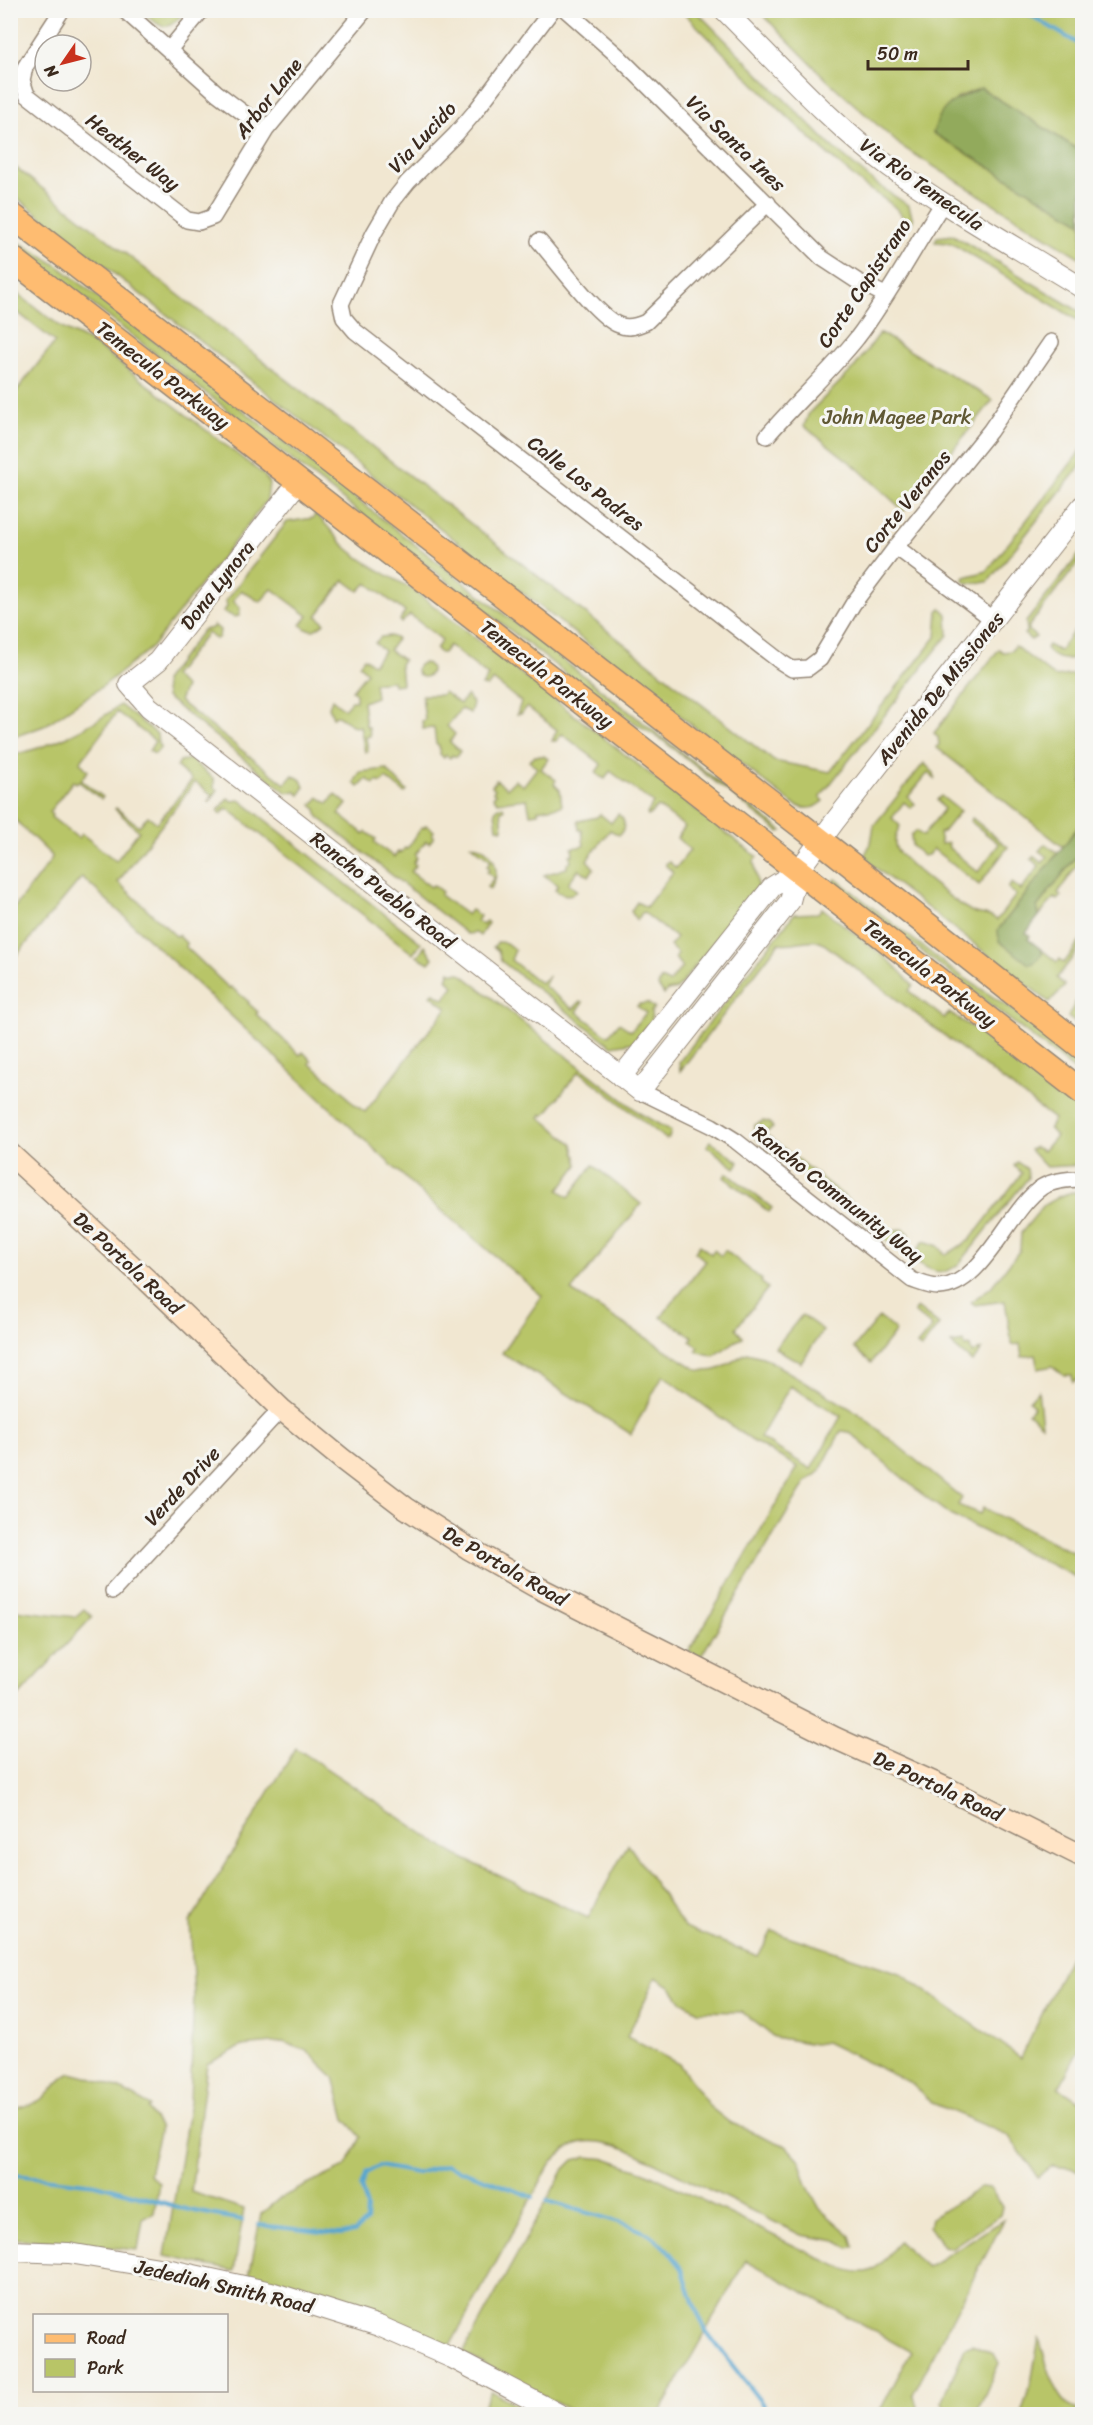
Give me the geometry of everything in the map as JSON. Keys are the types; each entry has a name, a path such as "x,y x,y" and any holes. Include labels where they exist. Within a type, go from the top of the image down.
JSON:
{"main road":[{"name":"Temecula Parkway","path":"10,214 1083,1047"},
{"name":"Temecula Parkway","path":"10,257 1083,1092"},
{"name":"De Portola Road","path":"10,1154 139,1272 281,1409 406,1508 468,1548 535,1586 835,1738 952,1791 1083,1856"}],"street":[{"name":"Heather Way","path":"62,10 25,67 22,80 27,95 187,220 199,222 213,217"},
{"path":"124,10 242,114 266,130"},
{"path":"169,50 202,10"},
{"name":"Arbor Lane","path":"213,217 266,130 365,10"},
{"name":"Via Lucido","path":"341,304 374,232 392,202 408,182 468,120 552,10"},
{"name":"Via Santa Ines","path":"566,10 617,55 822,258 857,281 885,295"},
{"name":"Via Rio Temecula","path":"724,10 849,134 889,166 943,203 1083,288"},
{"path":"539,241 604,316 619,326 634,327 646,322 768,203"},
{"name":"Corte Capistrano","path":"767,436 791,408 830,371 859,335 943,203"},
{"name":"Calle Los Padres","path":"341,304 344,318 355,332 781,662 792,669 808,668 820,659"},
{"name":"Corte Veranos","path":"820,659 853,604 990,431 1051,342"},
{"name":"Dona Lynora","path":"129,684 158,661 299,481"},
{"name":"Avenida De Missiones","path":"640,1091 790,901 798,871 820,841 1083,506"},
{"path":"896,547 994,621"},
{"name":"Rancho Pueblo Road","path":"129,684 149,707 640,1091"},
{"name":"Avenida De Missiones","path":"621,1077 772,887 798,871"},
{"name":"Rancho Community Way","path":"640,1091 712,1125 736,1141 912,1280 926,1285 939,1287 962,1281 1031,1197 1043,1187 1070,1179 1083,1179"},
{"name":"Verde Drive","path":"113,1591 281,1409"},
{"name":"Jedediah Smith Road","path":"10,2251 81,2255 171,2270 271,2292 379,2326 452,2358 559,2415"}],"green space":[{"path":"142,11 185,11 169,26 164,26"},
{"path":"682,11 696,11 830,145 874,182 909,206 913,220 910,225 892,205 861,183 814,142"},
{"path":"759,11 1082,11 1082,152 981,88 958,97 933,133 1082,223 1082,259 901,146 827,80"},
{"path":"981,88 1082,152 1082,223 933,133 945,108"},
{"path":"10,163 774,761 830,772 936,637 938,611 941,608 947,614 948,635 820,797 824,801 809,808 793,804 11,193"},
{"path":"953,235 1082,313 1082,323 951,243 935,242 937,237"},
{"path":"10,237 57,265 782,831 779,832 662,740 601,701 11,241"},
{"path":"10,288 64,329 96,345 264,475 269,483 267,500 152,647 103,686 44,726 11,738 11,398 55,342 11,307"},
{"name":"John Magee Park","path":"880,333 993,400 904,511 856,467 804,426 809,413 854,368"},
{"path":"1082,449 1082,464 988,582 967,583 963,580 965,577 987,571"},
{"path":"315,514 343,545 371,566 412,589 757,857 754,861 758,886 677,989 667,991 664,995 658,986 661,979 669,983 682,967 675,958 678,954 670,946 676,938 643,912 636,920 631,911 637,902 646,907 673,872 666,866 666,863 669,862 676,868 690,850 677,838 685,827 658,807 648,816 653,803 610,771 605,779 599,776 596,772 600,763 562,734 556,741 552,741 557,730 527,707 521,714 517,714 521,702 493,680 487,687 482,686 488,676 449,645 443,653 440,653 436,649 442,640 410,615 401,623 400,620 405,612 367,583 359,591 344,580 317,616 325,623 314,630 306,629 301,625 308,616 272,589 260,602 241,590 233,601 240,608 239,616 235,617 223,612 227,607 226,600 287,522 313,518"},
{"path":"1082,551 1082,558 1029,626 1029,631 1036,637 1031,640 1024,634 1027,631 1026,622"},
{"path":"1082,620 1082,636 1075,646 1082,651 1082,654 1067,659 1053,656 1046,648 1048,645 1059,651"},
{"path":"214,625 220,630 219,637 216,639 207,633 173,676 185,687 179,701 285,784 293,775 301,780 304,787 300,795 295,791 287,793 166,697 164,681 203,630 212,628"},
{"path":"390,636 397,639 389,650 403,660 400,664 402,684 393,685 392,681 374,683 376,697 363,702 366,727 369,727 370,736 366,737 368,751 365,752 360,726 355,727 336,715 333,717 329,707 332,699 344,709 351,701 356,701 356,693 352,690 367,672 359,665 364,658 373,664 384,651 375,643 381,637"},
{"path":"1015,646 1055,677 1082,673 1082,822 1063,847 936,747 939,745 938,737 934,733 999,649 1003,652 1011,651"},
{"path":"424,663 429,665 431,670 429,675 424,677 419,675 417,670 419,665"},
{"path":"444,692 460,704 467,695 473,704 470,713 461,709 447,726 455,734 450,742 460,751 456,757 452,755 450,758 446,755 444,758 440,754 434,728 423,729 422,721 425,720 422,695 441,695"},
{"path":"120,705 157,734 158,744 161,747 155,754 149,751 155,741 117,712 80,762 88,771 81,780 103,797 101,799 78,781 76,783 73,781 49,812 51,817 78,838 82,834 116,861 139,831 116,808 139,826 148,816 157,823 192,780 177,767 180,761 190,759 214,779 214,787 218,790 208,803 212,795 195,782 118,882 176,936 178,935 187,944 185,946 229,988 231,987 249,1002 258,1012 256,1014 300,1055 303,1052 312,1061 309,1063 343,1091 349,1100 365,1112 447,1008 431,995 434,993 444,999 454,986 447,979 450,971 460,973 641,1114 671,1131 669,1138 666,1139 579,1071 544,1116 542,1114 540,1117 573,1144 578,1165 559,1190 569,1197 593,1165 641,1204 571,1291 698,1370 719,1369 747,1353 763,1357 858,1413 962,1498 958,1505 980,1514 983,1508 1082,1557 1082,1580 950,1515 849,1432 841,1431 820,1471 805,1483 700,1658 689,1651 798,1467 751,1440 663,1375 631,1434 502,1353 542,1296 429,1200 82,877 11,962 11,912 52,856 11,816 11,755 53,742 82,729","holes":["790,1386 841,1416 811,1469 760,1438"]},
{"path":"535,756 544,756 548,759 541,769 556,780 554,784 560,790 562,806 538,810 538,813 530,814 527,799 498,802 493,797 496,794 492,786 496,780 507,788 515,780 523,786 537,768 529,761"},
{"path":"924,763 934,773 935,779 928,773 908,797 915,804 911,808 904,802 892,818 900,826 895,845 909,863 968,909 997,920 1016,895 1008,888 1012,883 1021,890 1039,866 1031,859 1033,856 1042,863 1047,857 1039,851 1045,844 1058,853 998,930 1042,954 1042,950 1057,962 1060,959 1064,963 1082,939 1082,945 1057,978 1065,986 1049,1002 863,858 871,843 874,825"},
{"path":"386,769 407,791 405,793 386,778 381,783 377,781 374,784 367,779 359,787 354,783 360,772"},
{"path":"335,794 347,804 339,814 364,834 366,832 376,839 374,842 394,857 398,852 401,853 405,848 407,849 422,827 426,825 434,831 432,835 434,837 429,843 426,841 415,855 417,858 413,863 416,865 411,872 431,887 433,885 442,892 440,895 467,915 471,910 480,916 477,921 483,925 486,921 488,923 480,936 476,933 467,934 318,817 312,805 319,797 328,804"},
{"path":"941,796 960,811 943,832 939,833 941,844 948,843 949,848 978,872 999,844 970,821 972,818 1008,847 979,885 933,849 928,855 923,856 912,846 911,835 916,831 923,836 944,809 937,800"},
{"path":"228,798 232,801 240,800 421,943 413,954 227,808 221,814 218,811"},
{"path":"498,807 503,807 504,810 501,811 503,829 497,828 495,811"},
{"path":"600,814 611,823 618,814 621,816 624,821 623,830 619,835 610,830 587,860 594,868 589,876 579,869 568,883 577,891 569,895 558,892 555,890 558,885 544,875 567,868 567,863 571,862 570,855 573,855 572,848 584,846 578,821 597,817"},
{"path":"1082,822 1082,849 1037,907 1039,916 1026,933 1030,936 1028,939 1042,950 1042,954 1034,963 1029,964 999,941 998,930"},
{"path":"471,845 486,850 494,861 496,876 490,889 487,887 494,878 487,872 490,869 487,866 491,860"},
{"path":"1082,849 1082,858 1058,893 1061,896 1058,900 1054,898 1039,916 1037,907"},
{"path":"836,879 954,971 1016,1012 1082,1063 1082,1076 834,883"},
{"path":"822,908 892,963 913,985 909,991 944,1018 949,1013 980,1032 1082,1112 1082,1165 1046,1167 1030,1150 1035,1147 1043,1151 1056,1136 1049,1128 1054,1119 820,941 779,943 680,1071 679,1062 794,914 818,913"},
{"path":"498,942 506,943 515,950 511,960 540,983 549,976 544,986 573,1009 583,1002 577,1012 608,1036 619,1023 631,1031 646,1013 637,1006 639,1004 648,1003 654,1008 651,1012 652,1020 635,1042 612,1046 501,961 498,950 493,947"},
{"path":"425,946 433,958 429,963 417,956"},
{"path":"1076,1001 1082,1005 1082,1028 1068,1017"},
{"path":"763,1121 770,1123 773,1128 764,1133 888,1231 898,1229 910,1235 898,1246 890,1243 757,1139 755,1125"},
{"path":"710,1141 739,1162 735,1168 707,1146"},
{"path":"1017,1162 1027,1169 1028,1178 960,1263 941,1272 930,1270 912,1258 924,1241 938,1246 946,1255 970,1240 1022,1173 1014,1166"},
{"path":"727,1173 772,1208 769,1212 724,1177"},
{"path":"1072,1192 1082,1193 1082,1376 1073,1382 1072,1375 1064,1375 1052,1366 1038,1369 1035,1355 1022,1357 1020,1344 1012,1345 1005,1301 975,1305 971,1302 991,1287 1020,1250 1021,1233 1044,1205"},
{"path":"700,1245 711,1254 714,1250 721,1256 725,1250 762,1280 761,1282 768,1288 736,1328 743,1338 714,1356 696,1351 699,1347 690,1341 693,1337 661,1317 706,1261 695,1252"},
{"path":"917,1308 939,1325 921,1348 917,1345 932,1327 914,1312"},
{"path":"802,1315 823,1330 801,1363 775,1348"},
{"path":"879,1317 896,1331 871,1363 854,1348"},
{"path":"964,1342 965,1347 970,1346 972,1353 982,1350 972,1362 951,1344"},
{"path":"1038,1391 1042,1425 1028,1413 1034,1406 1029,1401"},
{"path":"84,1609 92,1617 11,1704 11,1612 15,1610 75,1617"},
{"path":"296,1748 454,1854 588,1918 628,1844 684,1927 758,1956 772,1931 900,1973 1021,2058 1077,1941 1082,1935 1082,2044 1059,2088 1082,2103 1082,2174 1071,2168 1052,2166 1038,2177 1008,2135 930,2102 913,2084 826,2042 814,2044 774,2037 742,2012 698,2011 681,2001 670,1986 656,1977 627,2037 679,2064 710,2107 729,2122 786,2146 799,2160 807,2185 820,2209 851,2236 854,2246 849,2248 837,2241 801,2235 627,2149 596,2141 568,2148 551,2163 451,2344 446,2345 379,2316 249,2276 261,2214 280,2198 345,2167 361,2137 345,2119 334,2077 307,2051 283,2042 242,2046 207,2064 191,2192 244,2209 234,2271 165,2256 190,2102 194,1995 190,1922"},
{"path":"71,2073 112,2086 141,2100 150,2106 148,2109 160,2128 149,2174 159,2183 154,2213 143,2219 138,2250 11,2238 11,2110 42,2099 60,2080"},
{"path":"586,2157 608,2159 645,2172 817,2257 852,2271 866,2272 876,2268 899,2242 927,2267 1004,2220 913,2394 920,2414 878,2414 911,2352 746,2260 659,2414 577,2414 463,2353 563,2171 574,2160"},
{"path":"981,2187 990,2188 1002,2207 1000,2215 951,2248 943,2246 929,2226 931,2218"},
{"path":"1039,2338 1053,2382 1059,2393 1065,2402 1082,2411 1082,2414 1021,2414 1031,2383"},
{"path":"972,2345 994,2354 999,2363 976,2414 955,2414 946,2410 942,2402 965,2348"},
{"path":"491,2391 535,2414 498,2414 483,2407"}],"waterway":[{"path":"1022,10 1082,46"},
{"path":"259,2225 340,2234 355,2232 366,2221 367,2207 361,2187 366,2173 379,2166 417,2173 447,2165 533,2197"},
{"path":"10,2176 96,2184 189,2210 242,2220"},
{"path":"547,2201 626,2224 649,2234 667,2249 682,2268 693,2302 706,2331 770,2414"}]}
